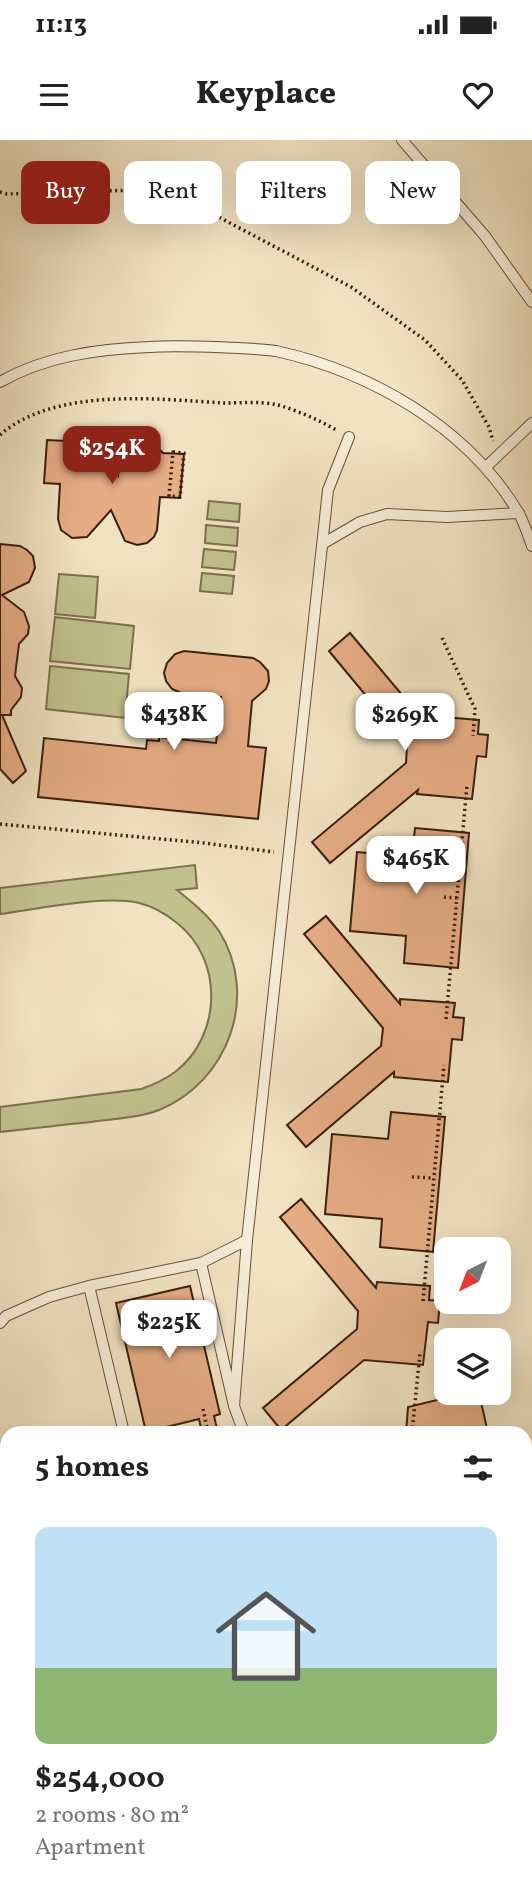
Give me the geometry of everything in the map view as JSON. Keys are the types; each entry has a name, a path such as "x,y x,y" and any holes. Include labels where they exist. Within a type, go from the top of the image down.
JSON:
{"lane":[{"path":"402,140 485,236 532,302"},
{"path":"0,382 13,374 59,359 106,349 182,345 273,351 324,364 369,383 430,418 458,440 486,467 519,513 532,546"},
{"path":"486,467 532,423"},
{"path":"234,1406 247,1240 328,490 349,437"},
{"path":"324,543 360,522 387,514 447,517 519,513"},
{"path":"0,1324 6,1316 49,1297 89,1286 201,1264 247,1240"},
{"path":"201,1264 234,1406 241,1426"},
{"path":"89,1286 122,1426"}],"path":[{"path":"0,192 136,190 177,195 351,287 425,340 462,380 489,427 497,456"},
{"path":"0,435 15,422 36,413 86,402 152,398 276,405 316,418 349,437"},
{"path":"173,452 184,453 180,497 169,496 173,452"},
{"path":"107,475 119,476"},
{"path":"442,638 475,709 473,736"},
{"path":"446,1019 467,785"},
{"path":"0,824 204,842 290,855"},
{"path":"443,897 457,898"},
{"path":"423,1301 444,1065"},
{"path":"412,1177 433,1178"},
{"path":"413,1426 420,1353"},
{"path":"203,1409 207,1426"}],"green space":[{"path":"209,501 240,504 239,522 207,519"},
{"path":"206,525 238,528 237,546 205,543"},
{"path":"204,549 236,552 234,570 202,567"},
{"path":"202,573 234,576 232,594 200,591"},
{"path":"59,574 98,577 95,618 55,614"},
{"path":"55,617 134,626 130,669 50,661"},
{"path":"50,666 129,674 125,718 46,709"},
{"path":"195,865 197,888 177,890 205,914 219,931 231,956 237,982 236,1009 230,1034 219,1058 203,1079 183,1097 159,1110 125,1118 0,1132 0,1107 141,1089 171,1075 191,1057 202,1039 209,1019 211,998 203,957 192,939 177,923 159,911 139,903 108,901 0,914 0,888"}],"building":[{"path":"81,435 96,439 113,463 131,445 140,441 154,444 163,453 184,454 180,498 160,497 157,530 147,543 137,545 125,541 111,510 87,537 72,538 61,530 58,519 60,484 44,483 47,440 67,441"},
{"path":"0,544 20,546 27,550 33,556 35,568 29,582 2,595 24,612 29,626 28,634 19,644 15,676 22,688 21,697 11,710 11,715 2,715 26,771 13,783 0,769"},
{"path":"350,633 419,715 479,720 478,734 488,735 486,757 477,756 472,799 417,794 418,790 330,863 312,842 406,763 407,745 329,651"},
{"path":"184,651 253,658 268,671 266,689 252,701 248,746 266,748 258,819 38,797 44,738 146,749 147,740 159,741 159,737 216,743 221,697 181,693 172,689 166,681 164,673 167,663 175,654"},
{"path":"415,828 469,833 458,968 404,963 406,936 350,931 357,852 412,857"},
{"path":"326,916 400,1004 400,999 455,1003 453,1017 464,1018 462,1040 452,1039 448,1082 394,1077 394,1072 306,1147 287,1125 381,1046 383,1028 304,934"},
{"path":"391,1112 445,1117 433,1252 380,1247 382,1219 325,1214 332,1134 388,1139"},
{"path":"301,1199 376,1288 377,1282 430,1286 429,1300 434,1300 434,1314 439,1314 438,1323 428,1322 423,1365 364,1360 286,1426 278,1426 263,1408 357,1329 358,1311 280,1217"},
{"path":"190,1286 220,1414 214,1416 216,1426 200,1426 199,1419 170,1426 145,1426 116,1303"},
{"path":"434,1401 434,1405 482,1405 486,1426 407,1426 408,1407"}]}
